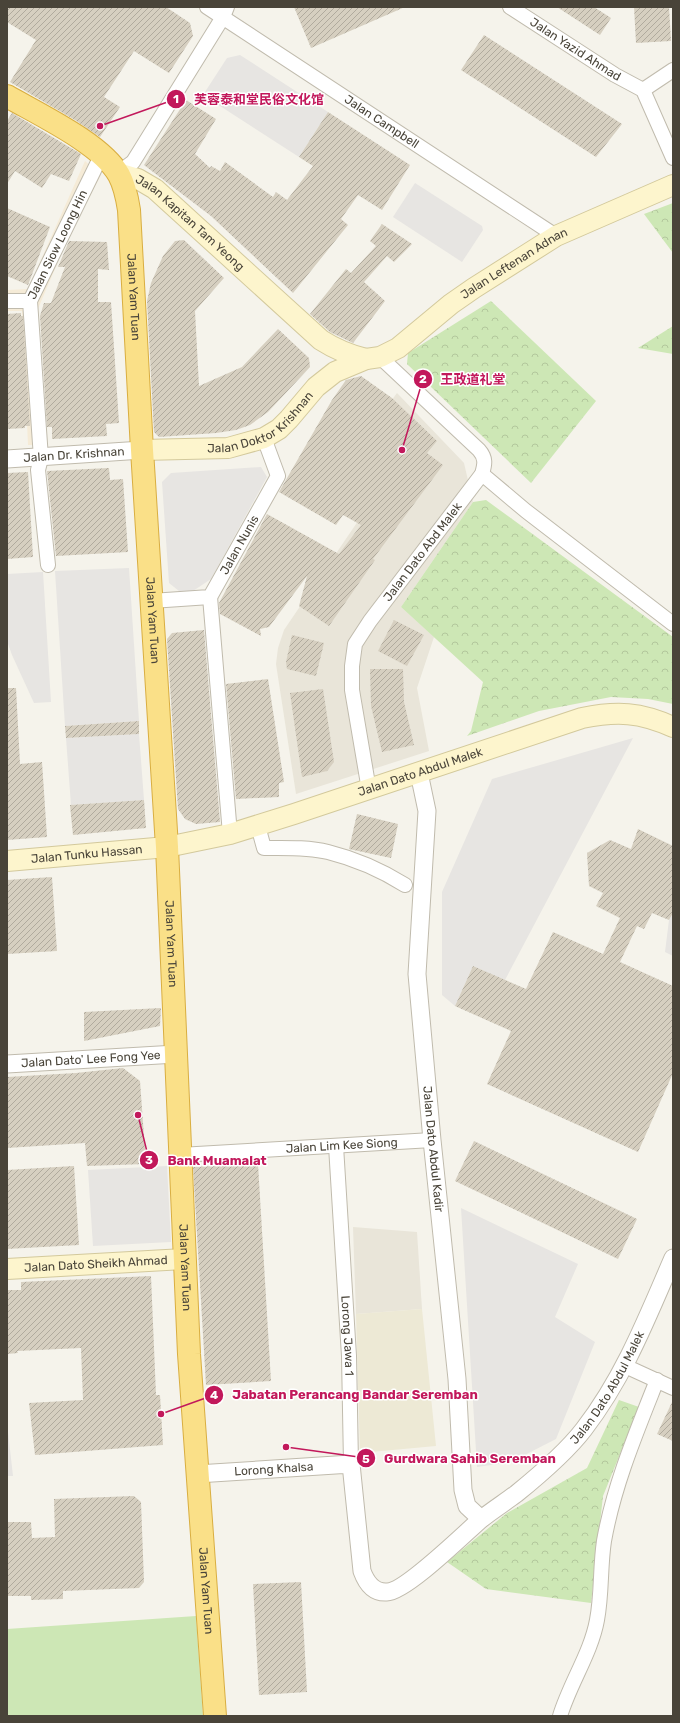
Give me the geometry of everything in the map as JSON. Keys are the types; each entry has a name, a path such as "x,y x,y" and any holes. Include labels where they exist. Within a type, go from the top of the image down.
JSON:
{"highway":[{"name":"Jalan Kapitan Tam Yeong","path":"7,96 86,141 102,154 118,173"},
{"name":"Jalan Yam Tuan","path":"118,173 126,190 129,210 151,601 167,847 184,1259 197,1474 215,1716"}],"main road":[{"name":"Jalan Kapitan Tam Yeong","path":"118,173 138,179 155,189 321,340 352,356 373,358"},
{"name":"Jalan Leftenan Adnan","path":"373,358 398,348 451,304 556,236 673,185"},
{"name":"Jalan Doktor Krishnan","path":"142,450 228,448 264,438 279,429 316,388 335,372 373,358"},
{"name":"Jalan Dato Abdul Malek","path":"167,847 230,834 258,826 582,718 604,714 629,714 651,718 673,727"},
{"name":"Jalan Tunku Hassan","path":"7,861 167,847"},
{"name":"Jalan Dato Sheikh Ahmad","path":"7,1269 184,1259"}],"street":[{"name":"Jalan Campbell","path":"207,7 225,12 556,236"},
{"name":"Jalan Yazid Ahmad","path":"510,7 615,75 643,90"},
{"path":"118,173 132,162 138,154 225,12"},
{"path":"673,70 643,90 673,158"},
{"name":"Jalan Siow Loong Hin","path":"48,565 38,470 41,458 30,301 102,154"},
{"path":"7,301 30,301"},
{"path":"373,358 479,450 484,456 485,465 482,474 526,511 673,624"},
{"name":"Jalan Nunis","path":"210,597 278,476 264,438"},
{"name":"Jalan Dr. Krishnan","path":"7,459 41,458 142,450"},
{"name":"Jalan Dato Abd Malek","path":"369,790 352,690 352,666 355,644 370,621 482,474"},
{"path":"151,601 210,597 230,834"},
{"name":"Jalan Dato Abdul Kadir","path":"419,773 427,811 417,974 432,1140 457,1379 463,1490 467,1506 481,1520"},
{"path":"258,826 264,848 299,848 328,852 383,872 405,885"},
{"name":"Jalan Dato' Lee Fong Yee","path":"7,1064 176,1054"},
{"name":"Jalan Lim Kee Siong","path":"180,1155 432,1140"},
{"name":"Lorong Jawa 1","path":"336,1146 349,1356 351,1464 362,1571 368,1583 378,1591"},
{"name":"Jalan Dato Abdul Malek","path":"378,1591 388,1592 396,1590 410,1581 481,1520 517,1493 552,1462 583,1430 625,1366 673,1258"},
{"path":"625,1366 673,1388"},
{"path":"560,1716 590,1645 597,1621 604,1543 609,1518 631,1446 657,1380"},
{"name":"Lorong Khalsa","path":"197,1474 351,1464"}],"shaded area":[{"path":"240,55 328,112 299,157 203,95 227,58"},
{"path":"85,161 101,175 69,236 37,311 45,445 28,445 22,311 7,311 7,290 28,289"},
{"path":"415,183 482,226 483,230 462,262 393,217"},
{"path":"397,393 464,463 473,502 401,607 434,637 417,688 429,751 296,794 276,664 278,648 284,630 388,477 375,423"},
{"path":"261,467 267,477 211,579 193,591 179,591 169,583 162,482 171,473"},
{"path":"129,568 139,721 65,726 55,571"},
{"path":"43,572 51,702 34,703 7,641 7,574"},
{"path":"139,734 144,800 71,805 66,738"},
{"path":"633,738 505,980 473,966 455,1006 442,995 442,892 492,779"},
{"path":"673,913 673,956 665,952 669,920"},
{"path":"167,1166 171,1242 93,1246 88,1170"},
{"path":"461,1208 578,1264 555,1317 595,1342 556,1439 511,1462 477,1467"},
{"path":"353,1227 417,1232 422,1309 356,1314"},
{"path":"422,1309 436,1446 360,1453 356,1314"},
{"path":"7,1423 13,1476 7,1476"}],"green space":[{"path":"673,203 673,253 644,214"},
{"path":"491,301 596,401 531,483 407,364 408,353"},
{"path":"673,326 673,354 638,348"},
{"path":"486,500 673,637 673,704 648,699 611,697 539,711 467,736 471,731 483,682 401,607 473,502"},
{"path":"619,1400 639,1407 603,1496 591,1603 486,1589 447,1562 507,1513 587,1468"},
{"path":"196,1616 203,1716 7,1716 7,1629"}],"building":[{"path":"7,7 166,7 190,23 193,36 169,73 134,51 104,97 120,107 100,137 75,120 10,82 36,40 7,22"},
{"path":"294,7 405,7 311,48"},
{"path":"557,7 594,7 611,18 600,35"},
{"path":"634,7 669,7 671,41 636,43"},
{"path":"484,35 622,124 596,157 461,70"},
{"path":"186,100 216,119 195,154 210,168 211,166 220,171 225,162 273,197 276,192 287,200 313,166 299,157 328,112 410,165 382,210 358,195 341,219 348,225 293,293 211,216 144,165"},
{"path":"12,113 81,154 69,181 51,174 42,188 15,171 7,184 7,121"},
{"path":"7,208 50,227 28,285 7,276"},
{"path":"382,224 412,244 394,262 387,256 364,282 385,301 353,343 330,332 310,314 346,269 351,273 376,246 370,241"},
{"path":"184,240 224,278 195,311 199,386 242,367 278,329 309,358 310,367 268,412 250,425 236,430 216,433 159,437 154,432 147,301 151,283 163,256 175,241"},
{"path":"69,241 107,242 109,270 98,269 98,302 111,302 119,423 106,424 107,436 52,439 52,427 47,427 40,316 44,303 51,303 65,267 58,267"},
{"path":"21,313 21,316 23,316 30,426 25,426 25,428 7,429 7,314"},
{"path":"361,376 392,398 437,441 427,453 443,465 373,559 375,560 329,626 299,606 307,576 269,627 260,629 261,636 220,614 219,603 267,514 339,554 361,525 343,515 336,525 279,492 332,400 346,380"},
{"path":"109,468 110,480 123,479 128,552 56,556 47,471"},
{"path":"28,472 33,557 7,559 7,473"},
{"path":"394,620 424,635 407,666 378,651"},
{"path":"204,630 220,822 196,824 185,819 178,809 167,639 172,633"},
{"path":"292,635 324,643 316,676 287,669 286,662"},
{"path":"370,669 403,669 404,702 414,745 382,752 371,706"},
{"path":"268,679 284,782 279,783 279,797 236,799 226,684"},
{"path":"7,688 16,688 20,764 42,762 47,837 7,840"},
{"path":"323,689 334,762 327,771 302,777 290,693"},
{"path":"139,721 139,734 66,738 65,726"},
{"path":"144,800 146,828 73,835 70,805"},
{"path":"357,814 398,824 391,858 349,849"},
{"path":"638,829 673,846 673,913 669,920 652,913 644,929 637,926 620,962 673,986 673,1073 638,1152 487,1084 511,1031 455,1006 473,966 526,989 553,932 603,954 620,918 596,906 603,893 589,886 587,853 610,840 631,849"},
{"path":"52,877 57,951 7,954 7,880"},
{"path":"161,1008 160,1026 84,1041 84,1012"},
{"path":"123,1068 140,1081 146,1164 87,1166 85,1143 7,1148 7,1077 76,1073"},
{"path":"474,1141 637,1219 618,1259 455,1181"},
{"path":"258,1164 271,1381 206,1385 193,1167"},
{"path":"74,1166 79,1245 7,1249 7,1170"},
{"path":"151,1276 156,1395 160,1395 163,1445 35,1455 29,1403 83,1400 81,1348 17,1351 18,1353 7,1354 7,1290 21,1290 21,1282"},
{"path":"673,1400 673,1441 657,1434"},
{"path":"134,1496 141,1502 144,1582 139,1588 63,1591 63,1599 31,1600 31,1596 7,1596 7,1522 31,1522 32,1538 55,1537 54,1499"},
{"path":"301,1582 307,1692 259,1695 253,1584"}],"place":[{"name":"芙蓉泰和堂民俗文化馆","path":"100,126"},
{"name":"王政道礼堂","path":"402,450"},
{"name":"Bank Muamalat","path":"138,1115"},
{"name":"Jabatan Perancang Bandar Seremban","path":"161,1414"},
{"name":"Gurdwara Sahib Seremban","path":"286,1447"}]}
